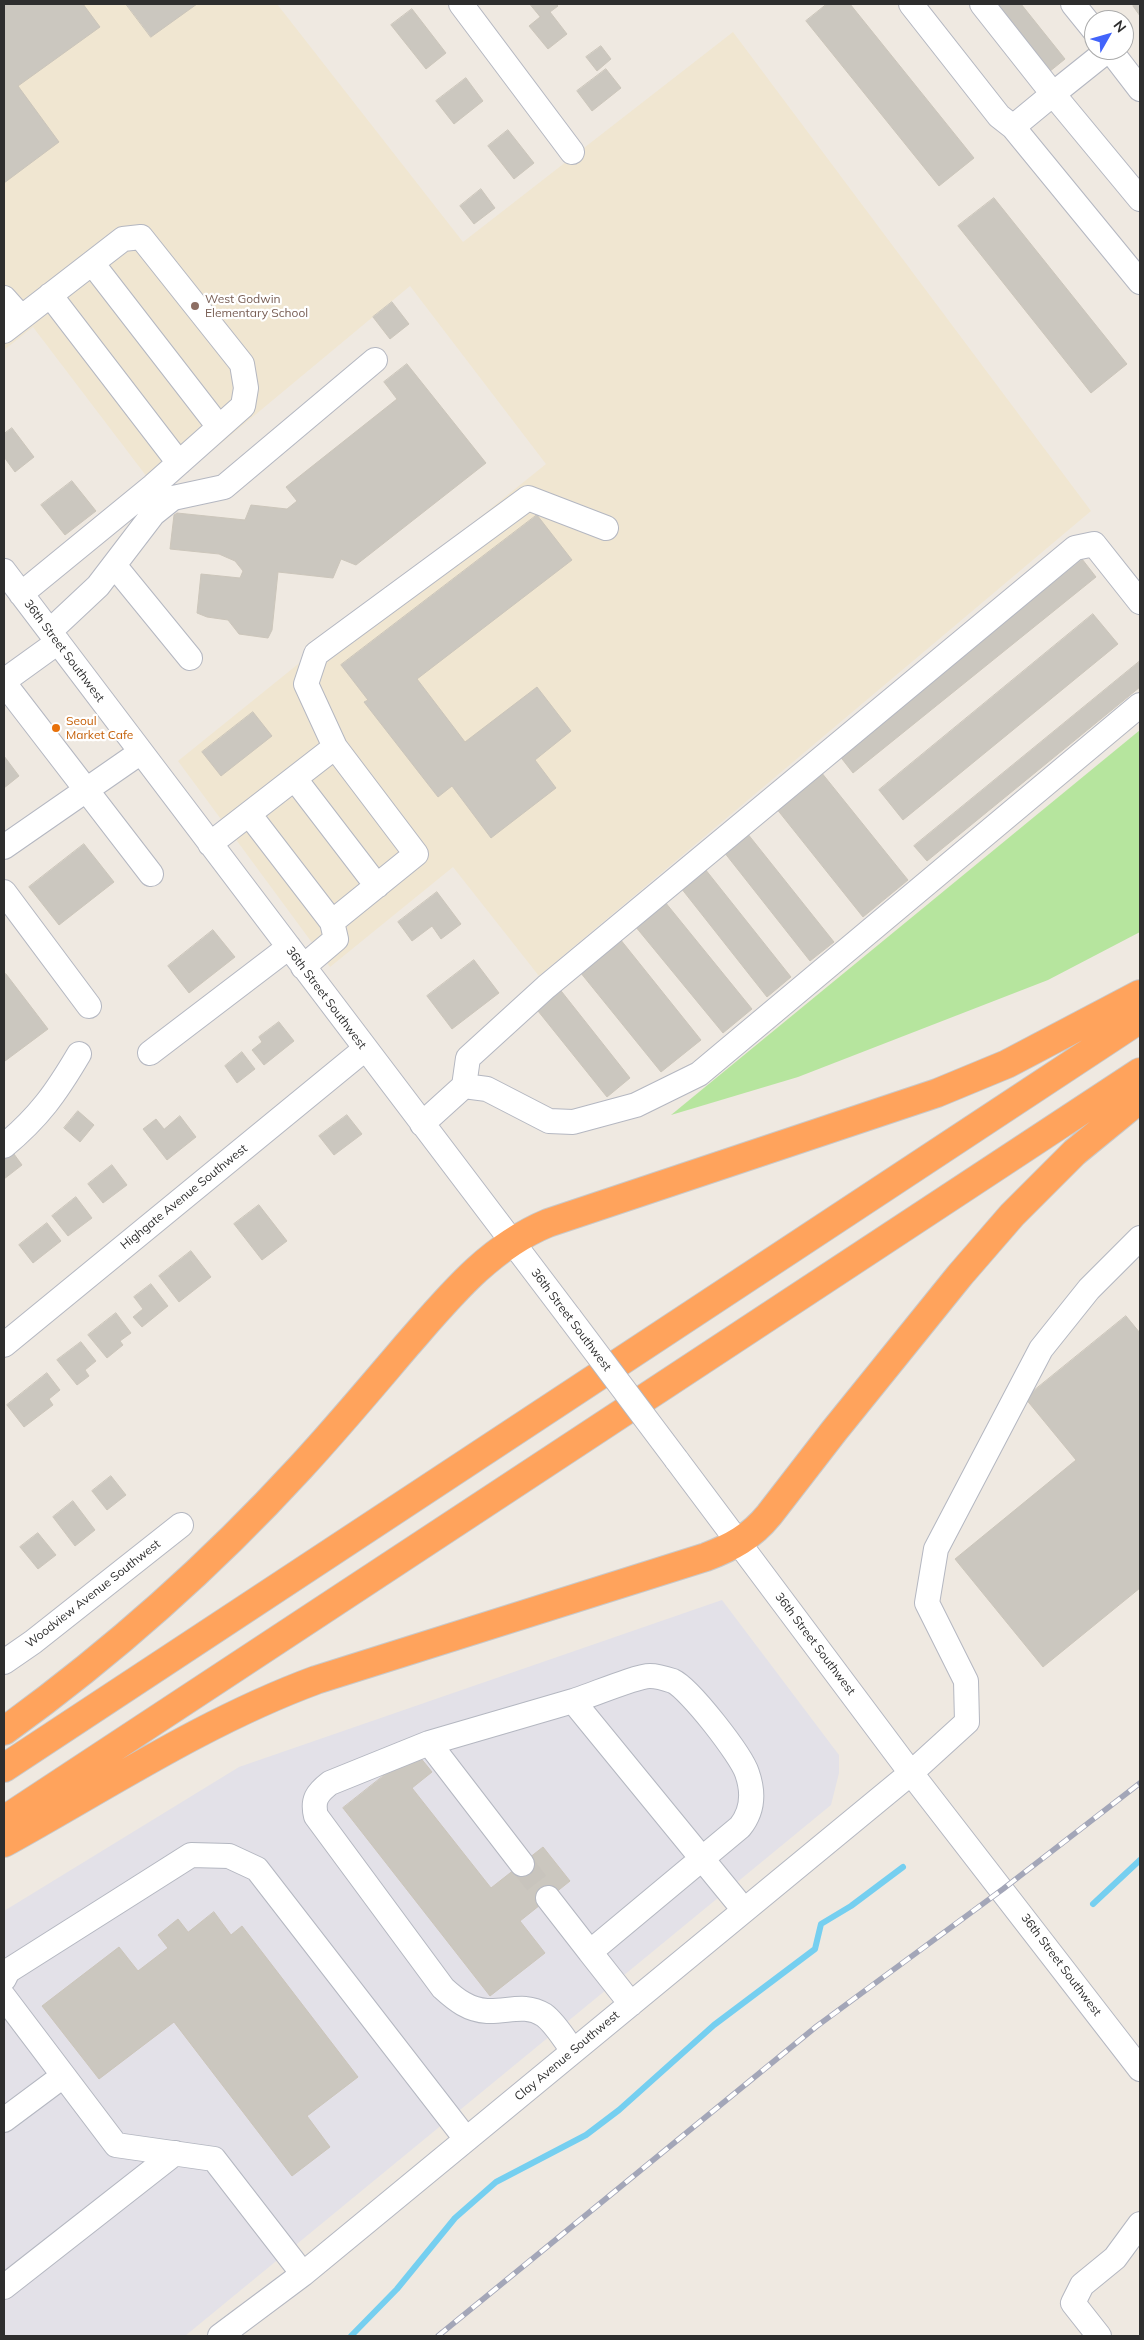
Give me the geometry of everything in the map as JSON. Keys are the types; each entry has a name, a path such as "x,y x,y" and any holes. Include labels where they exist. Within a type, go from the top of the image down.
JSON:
{"highway":[{"path":"4,1731 66,1686 136,1628 192,1578 301,1467 446,1300 481,1264 511,1241 548,1223 937,1093 1016,1060 1140,994"},
{"path":"4,1768 1140,1019"},
{"path":"4,1820 1140,1072"},
{"path":"4,1843 194,1734 264,1700 316,1680 706,1557 740,1542 769,1515 834,1430 1012,1214 1075,1152 1140,1099"}],"street":[{"path":"460,4 572,152"},
{"path":"911,4 999,116 1013,127 1140,282"},
{"path":"982,4 1140,199"},
{"path":"1073,4 1084,18"},
{"path":"1013,127 1096,60"},
{"path":"1117,60 1140,89"},
{"path":"4,298 16,321 123,239 140,238 242,364 246,388 243,406 176,466 21,594"},
{"path":"92,263 218,427"},
{"path":"50,296 176,466"},
{"path":"150,874 4,682 54,637 98,586 153,514 173,498 224,486 374,360"},
{"path":"332,922 415,856 415,852 335,748 306,684 316,654 528,498 606,528"},
{"path":"422,1124 464,1086 468,1058 546,987 1075,548 1094,544 1140,602"},
{"path":"114,565 190,658"},
{"name":"36th Street Southwest","path":"4,571 740,1542 911,1773 1140,2069"},
{"path":"464,1086 487,1090 549,1121 573,1122 636,1105 699,1074 1140,705"},
{"path":"210,844 335,748"},
{"path":"4,847 141,752"},
{"path":"295,779 377,886"},
{"path":"249,814 332,922 336,939 303,967"},
{"path":"4,892 89,1006"},
{"path":"150,1053 288,947"},
{"name":"Highgate Avenue Southwest","path":"4,1346 365,1049"},
{"path":"4,1146 29,1125 52,1098 78,1054"},
{"name":"Clay Avenue Southwest","path":"220,2336 303,2274 911,1773 967,1722 966,1681 927,1603 936,1550 1041,1349 1089,1289 1140,1238"},
{"name":"Woodview Avenue Southwest","path":"4,1662 33,1642 181,1525"},
{"path":"573,2051 546,2016 531,2008 488,2011 468,2007 453,1998 443,1988 316,1816 313,1804 315,1798 330,1783 429,1743 574,1701 650,1676 673,1681 696,1701 737,1754 747,1773 752,1797 749,1816 740,1827 590,1952"},
{"path":"574,1701 701,1860 744,1910"},
{"path":"429,1743 522,1864"},
{"path":"4,1979 8,1971 191,1855 229,1856 257,1869 466,2139"},
{"path":"548,1898 631,2004"},
{"path":"4,1997 116,2145 214,2159 303,2274"},
{"path":"4,2120 63,2076"},
{"path":"4,2288 175,2153"},
{"path":"1098,2336 1073,2303 1082,2285 1115,2258 1140,2224"},
{"path":"1115,2258 1140,2251"}],"shaded area":[{"path":"4,4 277,4 463,242 733,32 1091,511 539,976 453,867 330,967 178,761 546,464 410,286 47,588 33,568 147,477 33,327 4,350"},
{"path":"722,1600 839,1755 839,1773 831,1805 185,2336 4,2336 4,1911 239,1767"}],"green space":[{"path":"1140,730 1140,932 1048,980 798,1077 671,1115"}],"building":[{"path":"4,4 83,4 100,27 18,86 59,142 4,183"},
{"path":"126,4 197,4 151,37"},
{"path":"530,4 556,4 558,6 550,12 567,34 548,49 529,26 540,17"},
{"path":"827,4 850,4 974,158 939,186 806,21"},
{"path":"995,4 1021,4 1065,59 1049,72"},
{"path":"1140,4 1140,16 1133,6"},
{"path":"412,9 446,53 426,69 391,25"},
{"path":"601,46 611,59 597,71 586,57"},
{"path":"606,69 621,88 592,111 577,91"},
{"path":"466,78 483,101 454,124 436,101"},
{"path":"508,130 534,163 514,179 488,146"},
{"path":"481,189 495,208 474,224 460,206"},
{"path":"994,198 1127,364 1091,393 958,226"},
{"path":"392,302 409,324 390,339 373,317"},
{"path":"407,364 486,463 356,565 341,559 333,578 278,572 272,630 268,638 239,634 228,620 207,617 197,613 201,574 240,578 243,571 235,561 219,554 170,549 174,515 177,513 245,520 251,505 287,509 297,501 286,487 397,399 384,382"},
{"path":"12,428 34,457 15,472 4,457 4,434"},
{"path":"72,481 96,511 65,535 41,505"},
{"path":"537,515 572,560 417,679 465,742 537,687 571,731 535,760 556,788 491,838 452,786 438,797 364,702 368,700 341,665"},
{"path":"1082,559 1096,577 853,773 839,755"},
{"path":"1093,614 1118,644 903,820 879,790"},
{"path":"1140,661 1140,687 927,861 914,846"},
{"path":"253,712 272,736 221,776 202,752"},
{"path":"4,756 19,776 4,788"},
{"path":"821,772 908,880 863,917 776,808"},
{"path":"747,833 834,942 810,961 724,852"},
{"path":"84,844 114,882 59,925 29,887"},
{"path":"705,869 791,977 767,997 681,888"},
{"path":"437,892 461,924 441,939 432,926 412,941 398,922"},
{"path":"665,902 752,1009 723,1033 635,926"},
{"path":"213,930 235,957 189,993 168,966"},
{"path":"620,939 701,1040 661,1072 580,972"},
{"path":"474,960 499,993 452,1029 427,996"},
{"path":"6,974 48,1029 5,1061 4,975"},
{"path":"558,987 630,1078 607,1097 534,1006"},
{"path":"279,1022 294,1041 264,1065 252,1050 262,1042 259,1037"},
{"path":"242,1052 255,1069 237,1083 225,1066"},
{"path":"78,1111 94,1125 80,1142 64,1128"},
{"path":"347,1115 362,1134 334,1155 319,1136"},
{"path":"180,1116 196,1137 167,1160 143,1129 156,1119 164,1129"},
{"path":"11,1150 22,1165 4,1179 4,1156"},
{"path":"112,1165 127,1185 103,1203 88,1184"},
{"path":"76,1197 92,1218 68,1236 52,1216"},
{"path":"259,1205 287,1241 262,1260 234,1224"},
{"path":"47,1223 61,1241 33,1263 19,1245"},
{"path":"191,1251 211,1277 179,1302 159,1276"},
{"path":"151,1284 168,1306 142,1327 133,1317 143,1309 134,1297"},
{"path":"116,1313 131,1333 120,1341 123,1345 107,1358 88,1335"},
{"path":"1126,1316 1140,1333 1140,1588 1043,1667 955,1559 1076,1460 1025,1398"},
{"path":"81,1342 96,1361 85,1370 89,1376 77,1385 57,1360"},
{"path":"47,1373 60,1390 49,1399 53,1405 24,1427 7,1405"},
{"path":"111,1476 126,1495 107,1510 92,1491"},
{"path":"73,1501 95,1530 75,1546 53,1517"},
{"path":"38,1533 56,1555 38,1569 20,1547"},
{"path":"415,1751 432,1772 412,1788 491,1888 543,1847 570,1881 520,1921 545,1953 490,1996 343,1808"},
{"path":"214,1912 231,1935 242,1926 358,2077 307,2116 330,2147 292,2176 174,2022 99,2079 42,2006 119,1947 138,1971 168,1948 158,1935 178,1919 188,1932"}],"waterway":[{"path":"1093,1904 1140,1860"},
{"path":"351,2336 397,2289 455,2218 496,2182 586,2135 619,2110 714,2025 815,1949 821,1924 851,1906 903,1867"}],"tunnel":[{"path":"522,1864 548,1898"}],"railway":[{"path":"438,2336 817,2026 1003,1889 1140,1783"}],"place":[{"name":"West Godwin Elementary School","path":"195,306"},
{"name":"Seoul Market Cafe","path":"56,728"}]}
